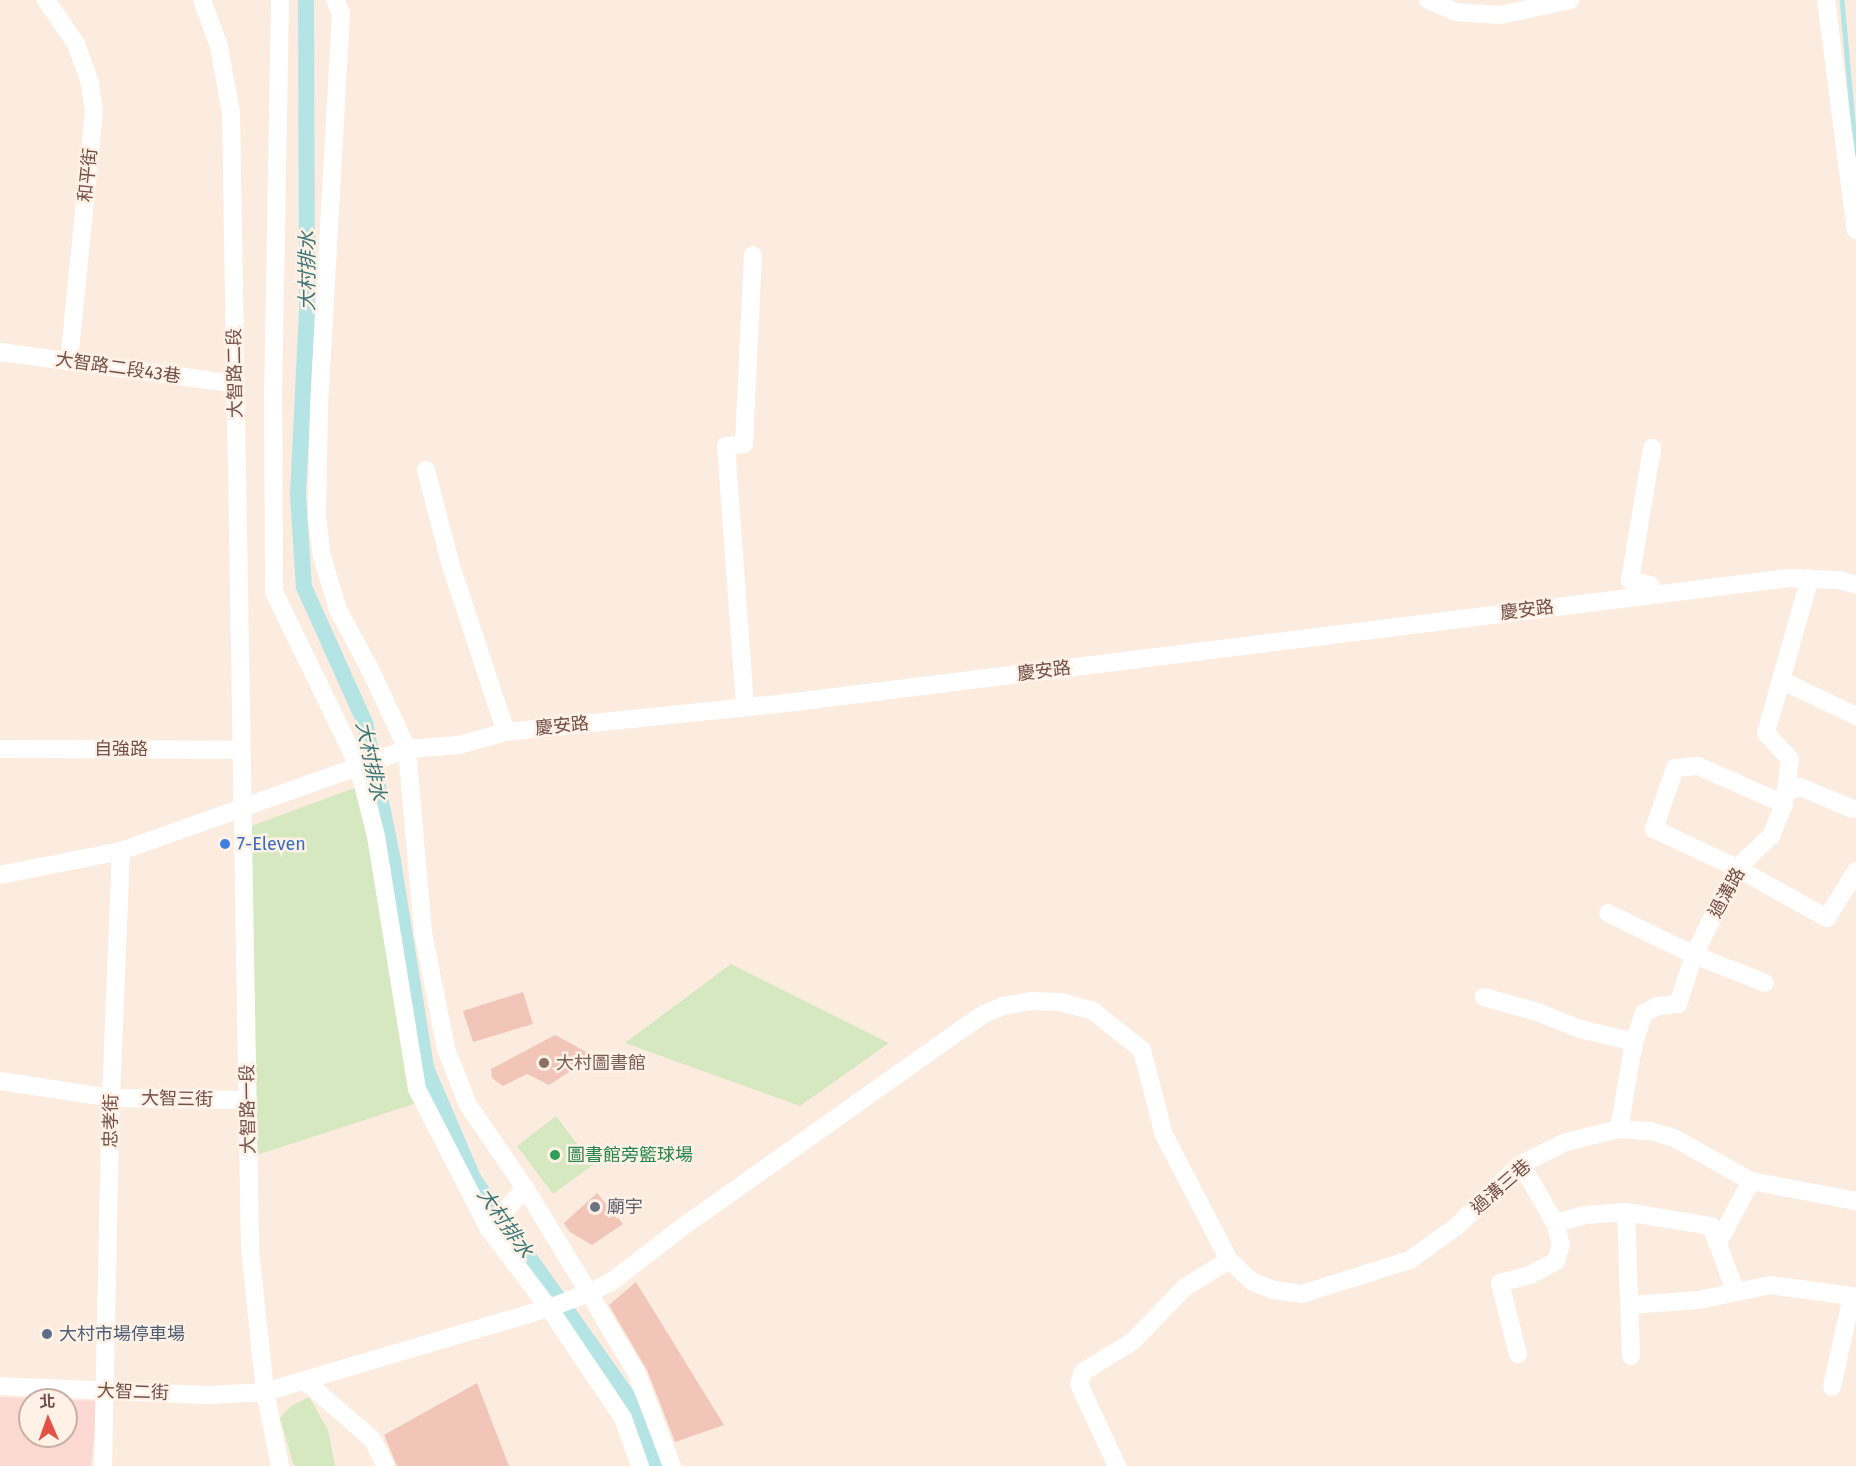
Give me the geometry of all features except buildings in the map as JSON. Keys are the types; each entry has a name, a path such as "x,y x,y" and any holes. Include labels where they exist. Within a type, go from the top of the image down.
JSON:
{"street":[{"name":"和平街","path":"46,0 76,44 89,79 94,111 69,362"},
{"name":"大智路二段","path":"201,0 219,46 231,113 241,750"},
{"path":"280,0 273,386 274,592 362,764 417,1089 489,1229 538,1298 549,1308 623,1418 640,1466"},
{"path":"335,0 341,13 319,408 316,517 322,556 338,610 369,667 400,752 423,932 446,1049 468,1105 525,1188 637,1374 672,1466"},
{"path":"1428,0 1456,12 1500,15 1570,0"},
{"path":"1826,0 1856,230"},
{"path":"745,705 726,446 744,444 753,255"},
{"name":"大智路二段43巷","path":"0,352 236,384"},
{"path":"1645,596 1650,585 1630,580 1652,448"},
{"path":"426,470 451,566 506,732"},
{"name":"慶安路","path":"0,875 121,851 400,752 459,745 506,732 745,705 786,703 1790,578 1839,580 1856,585"},
{"name":"過溝路","path":"1619,1129 1634,1042 1644,1013 1658,1006 1678,1004 1694,955 1737,868 1771,836 1785,798 1790,759 1766,733 1810,578"},
{"path":"1781,680 1856,716"},
{"name":"自強路","path":"0,749 241,750"},
{"name":"大智路一段","path":"241,750 250,1249 265,1392 280,1466"},
{"path":"1853,809 1800,787 1785,798 1698,766 1675,768 1654,829 1737,868 1827,918 1856,871"},
{"name":"忠孝街","path":"103,1466 111,1098 121,851"},
{"path":"1608,913 1694,955 1765,983"},
{"path":"1484,997 1537,1012 1580,1029 1634,1042"},
{"name":"大智二街","path":"0,1386 210,1395 265,1392 306,1382 549,1308 611,1282 681,1228 977,1019 1003,1006 1031,1001 1059,1002 1093,1011 1142,1050 1164,1135 1229,1260"},
{"name":"大智三街","path":"0,1081 111,1098 248,1100"},
{"name":"過溝三巷","path":"1229,1260 1253,1282 1274,1290 1302,1294 1366,1276 1410,1260 1457,1226 1521,1164 1566,1143 1619,1129 1651,1131 1674,1138 1751,1181 1856,1201"},
{"path":"1518,1354 1500,1283 1530,1275 1556,1261 1561,1245 1556,1223 1521,1164"},
{"path":"1719,1241 1751,1181"},
{"path":"489,1229 525,1188"},
{"path":"1556,1223 1585,1215 1626,1212 1711,1226 1719,1241 1735,1290"},
{"path":"1626,1212 1631,1356"},
{"path":"1116,1466 1079,1384 1083,1372 1133,1341 1184,1288 1229,1260"},
{"path":"1631,1305 1699,1300 1735,1290 1770,1286 1852,1296 1832,1387"},
{"path":"306,1382 372,1439 386,1466"}],"shaded area":[{"path":"0,1397 18,1398 18,1448 78,1448 78,1400 98,1401 91,1466 0,1466"}],"green space":[{"path":"357,787 420,1102 257,1155 251,826"},
{"path":"731,964 889,1043 800,1106 625,1043"},
{"name":"圖書館旁籃球場","path":"556,1116 593,1165 553,1194 517,1146"},
{"path":"309,1397 328,1430 335,1466 294,1466 280,1418 291,1406"}],"waterway":[{"name":"大村排水","path":"306,0 307,310 298,495 304,587 365,723 393,861 426,1068 474,1180 637,1409 657,1466"},
{"path":"1842,0 1856,153"}],"place":[{"name":"7-Eleven","path":"225,844"},
{"name":"大村圖書館","path":"544,1063"},
{"name":"圖書館旁籃球場","path":"555,1155"},
{"name":"廟宇","path":"595,1207"},
{"name":"大村市場停車場","path":"47,1334"}]}
